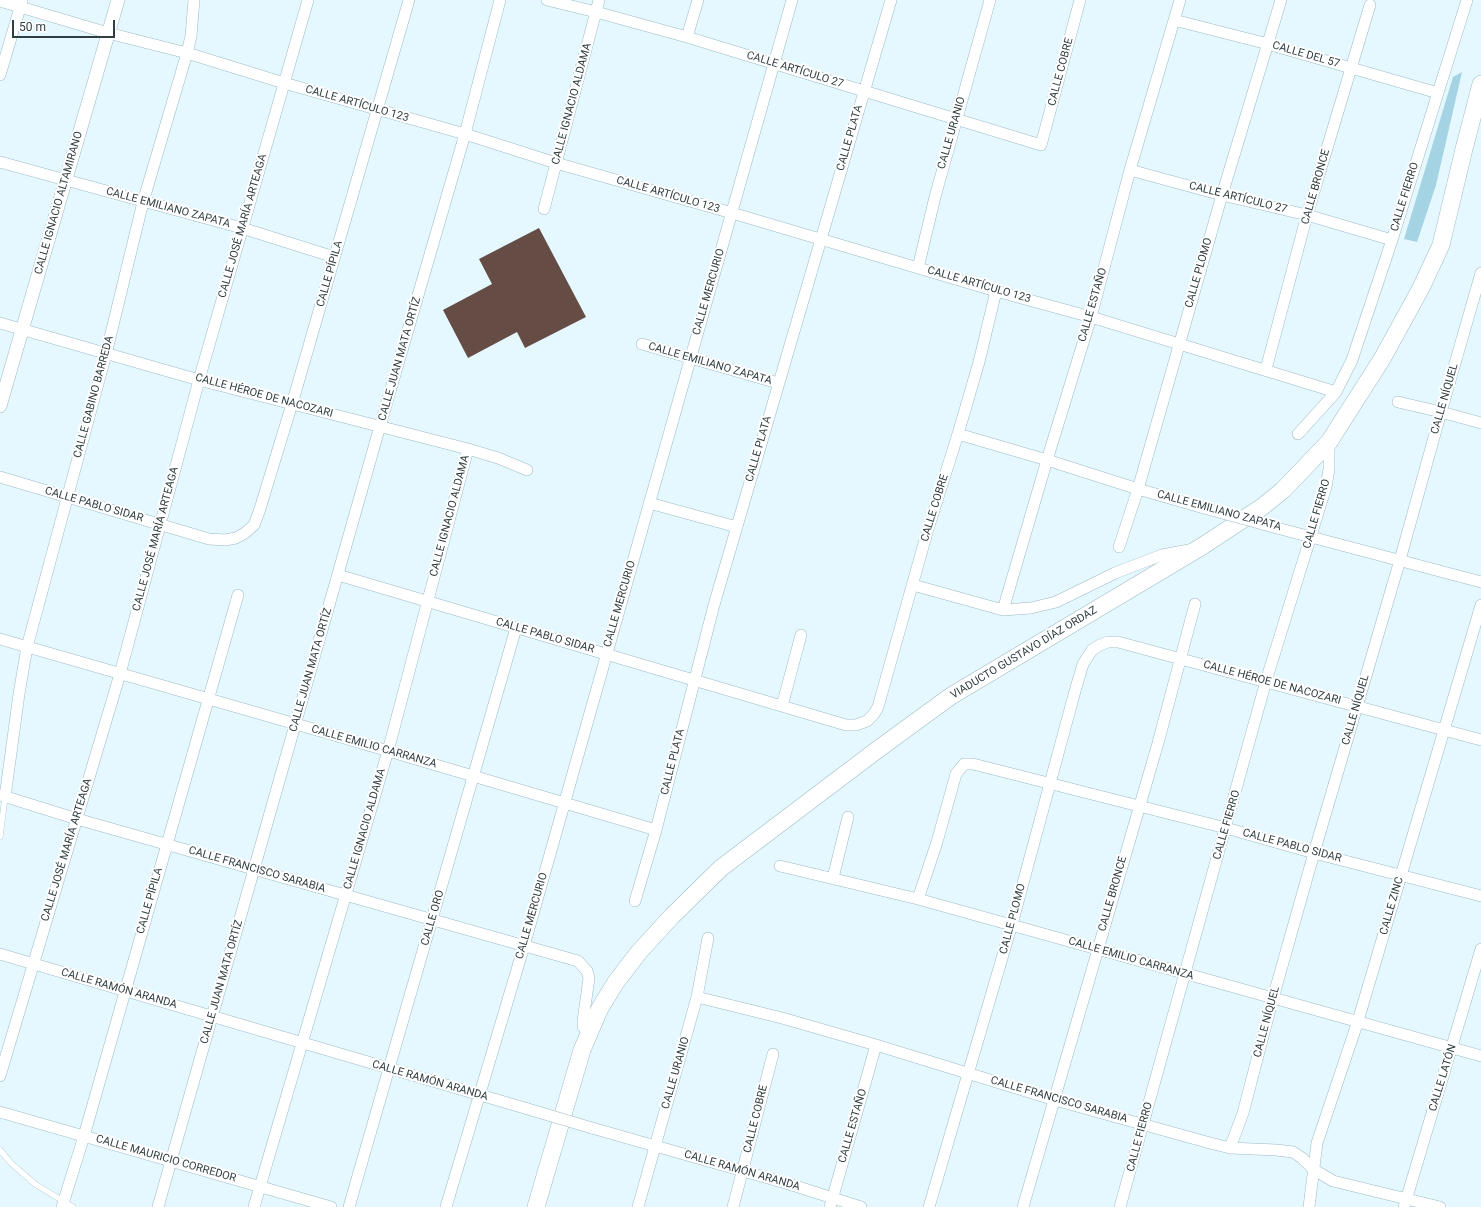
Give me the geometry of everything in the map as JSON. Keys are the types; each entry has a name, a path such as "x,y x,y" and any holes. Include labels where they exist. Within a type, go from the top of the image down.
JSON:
{"main road":[{"name":"VIADUCTO GUSTAVO DÍAZ ORDAZ","path":"536,1207 582,1050 600,1008 616,982 639,952 672,916 721,868 951,696 1201,548 1262,507 1283,490 1329,442 1394,339 1441,245 1481,84"}],"street":[{"name":"CALLE IGNACIO ALTAMIRANO","path":"0,406 118,0"},
{"name":"CALLE GABINO BARREDA","path":"3,796 27,647 66,497 106,354 143,202 187,53 191,36 194,0"},
{"name":"CALLE JOSÉ MARÍA ARTEAGA","path":"0,1076 120,674 199,380 308,0"},
{"name":"CALLE PÍPILA","path":"236,538 245,533 254,525 259,512 292,404 409,0"},
{"name":"CALLE JUAN MATA ORTÍZ","path":"158,1207 380,426 465,134 500,0"},
{"name":"CALLE ARTÍCULO 27","path":"547,0 687,37 1041,145"},
{"name":"CALLE IGNACIO ALDAMA","path":"544,209 599,0"},
{"path":"687,37 698,0"},
{"name":"CALLE MERCURIO","path":"446,1207 524,946 563,802 650,503 792,0"},
{"name":"CALLE PLATA","path":"635,901 656,830 694,680 737,527 891,0"},
{"name":"CALLE URANIO","path":"918,268 935,197 990,0"},
{"name":"CALLE COBRE","path":"1041,145 1080,0"},
{"name":"CALLE ESTAÑO","path":"1003,610 1091,317 1130,170 1180,0"},
{"name":"CALLE PLOMO","path":"1119,547 1138,489 1178,344 1281,0"},
{"name":"CALLE FIERRO","path":"1298,434 1336,392 1352,360 1392,240 1467,0"},
{"name":"CALLE ARTÍCULO 123","path":"0,1 21,3 108,34 187,53 284,83 465,134 556,163 732,212 996,291 1091,317 1336,392"},
{"path":"0,75 21,3"},
{"name":"CALLE BRONCE","path":"1266,370 1307,215 1370,5"},
{"name":"CALLE DEL 57","path":"1174,20 1268,44 1438,93"},
{"name":"CALLE EMILIANO ZAPATA","path":"0,162 242,228 334,257"},
{"name":"CALLE ARTÍCULO 27","path":"1130,170 1222,195 1307,215 1392,240"},
{"name":"CALLE NÍQUEL","path":"1230,1148 1243,1113 1273,998 1314,853 1400,560 1481,273"},
{"name":"CALLE COBRE","path":"867,721 874,714 878,706 979,362 996,291"},
{"name":"CALLE HÉROE DE NACOZARI","path":"0,323 199,380 468,449 498,458 527,470"},
{"name":"CALLE EMILIANO ZAPATA","path":"642,344 778,383"},
{"path":"1398,402 1481,423"},
{"name":"CALLE EMILIANO ZAPATA","path":"958,434 1204,508 1481,582"},
{"name":"CALLE FIERRO","path":"1120,1207 1266,681 1326,487 1329,469 1329,442"},
{"name":"CALLE IGNACIO ALDAMA","path":"254,1207 388,751 468,449"},
{"name":"CALLE PABLO SIDAR","path":"0,477 209,539 224,540 236,538"},
{"path":"650,503 737,527"},
{"path":"913,585 1003,610 1031,608 1056,602 1115,573 1162,555 1201,548"},
{"name":"CALLE PABLO SIDAR","path":"338,575 846,725 856,725 867,721"},
{"name":"CALLE PÍPILA","path":"66,1205 124,991 238,594"},
{"name":"CALLE BRONCE","path":"1023,1207 1139,806 1195,604"},
{"name":"CALLE ZINC","path":"1308,1207 1317,1143 1358,1021 1481,605"},
{"name":"CALLE ORO","path":"349,1207 516,628"},
{"path":"782,706 801,635"},
{"name":"CALLE EMILIO CARRANZA","path":"0,639 656,830"},
{"name":"CALLE PLOMO","path":"929,1207 1012,924 1049,783 1083,664 1092,650 1108,642"},
{"name":"CALLE HÉROE DE NACOZARI","path":"1108,642 1118,642 1181,658 1481,740"},
{"name":"CALLE PABLO SIDAR","path":"918,899 937,842 956,774 964,764 985,766 1481,896"},
{"name":"CALLE FRANCISCO SARABIA","path":"3,796 77,819 578,961 587,971 589,978 583,1027 590,1032"},
{"path":"833,878 848,817"},
{"name":"CALLE EMILIO CARRANZA","path":"780,866 918,899 1012,924 1184,974 1481,1056"},
{"name":"CALLE URANIO","path":"638,1207 697,997 708,938"},
{"name":"CALLE LATÓN","path":"1406,1203 1481,949"},
{"name":"CALLE RAMÓN ARANDA","path":"0,954 303,1044 742,1171 831,1202 861,1207"},
{"name":"CALLE FRANCISCO SARABIA","path":"697,997 782,1018 1055,1100 1230,1148 1293,1152 1302,1158 1313,1169 1333,1181 1406,1203 1440,1207"},
{"name":"CALLE ESTAÑO","path":"831,1202 876,1045"},
{"name":"CALLE COBRE","path":"733,1207 773,1054"},
{"name":"CALLE MAURICIO CORREDOR","path":"0,1112 331,1207"}],"lane":[{"path":"0,837 3,796"},
{"path":"0,1150 12,1164 35,1184 66,1205"}],"shaded area":[{"path":"1462,72 1436,185 1417,242 1404,239 1453,77"}],"building":[{"path":"539,228 586,317 525,348 517,332 468,358 443,310 492,284 479,259"}]}
